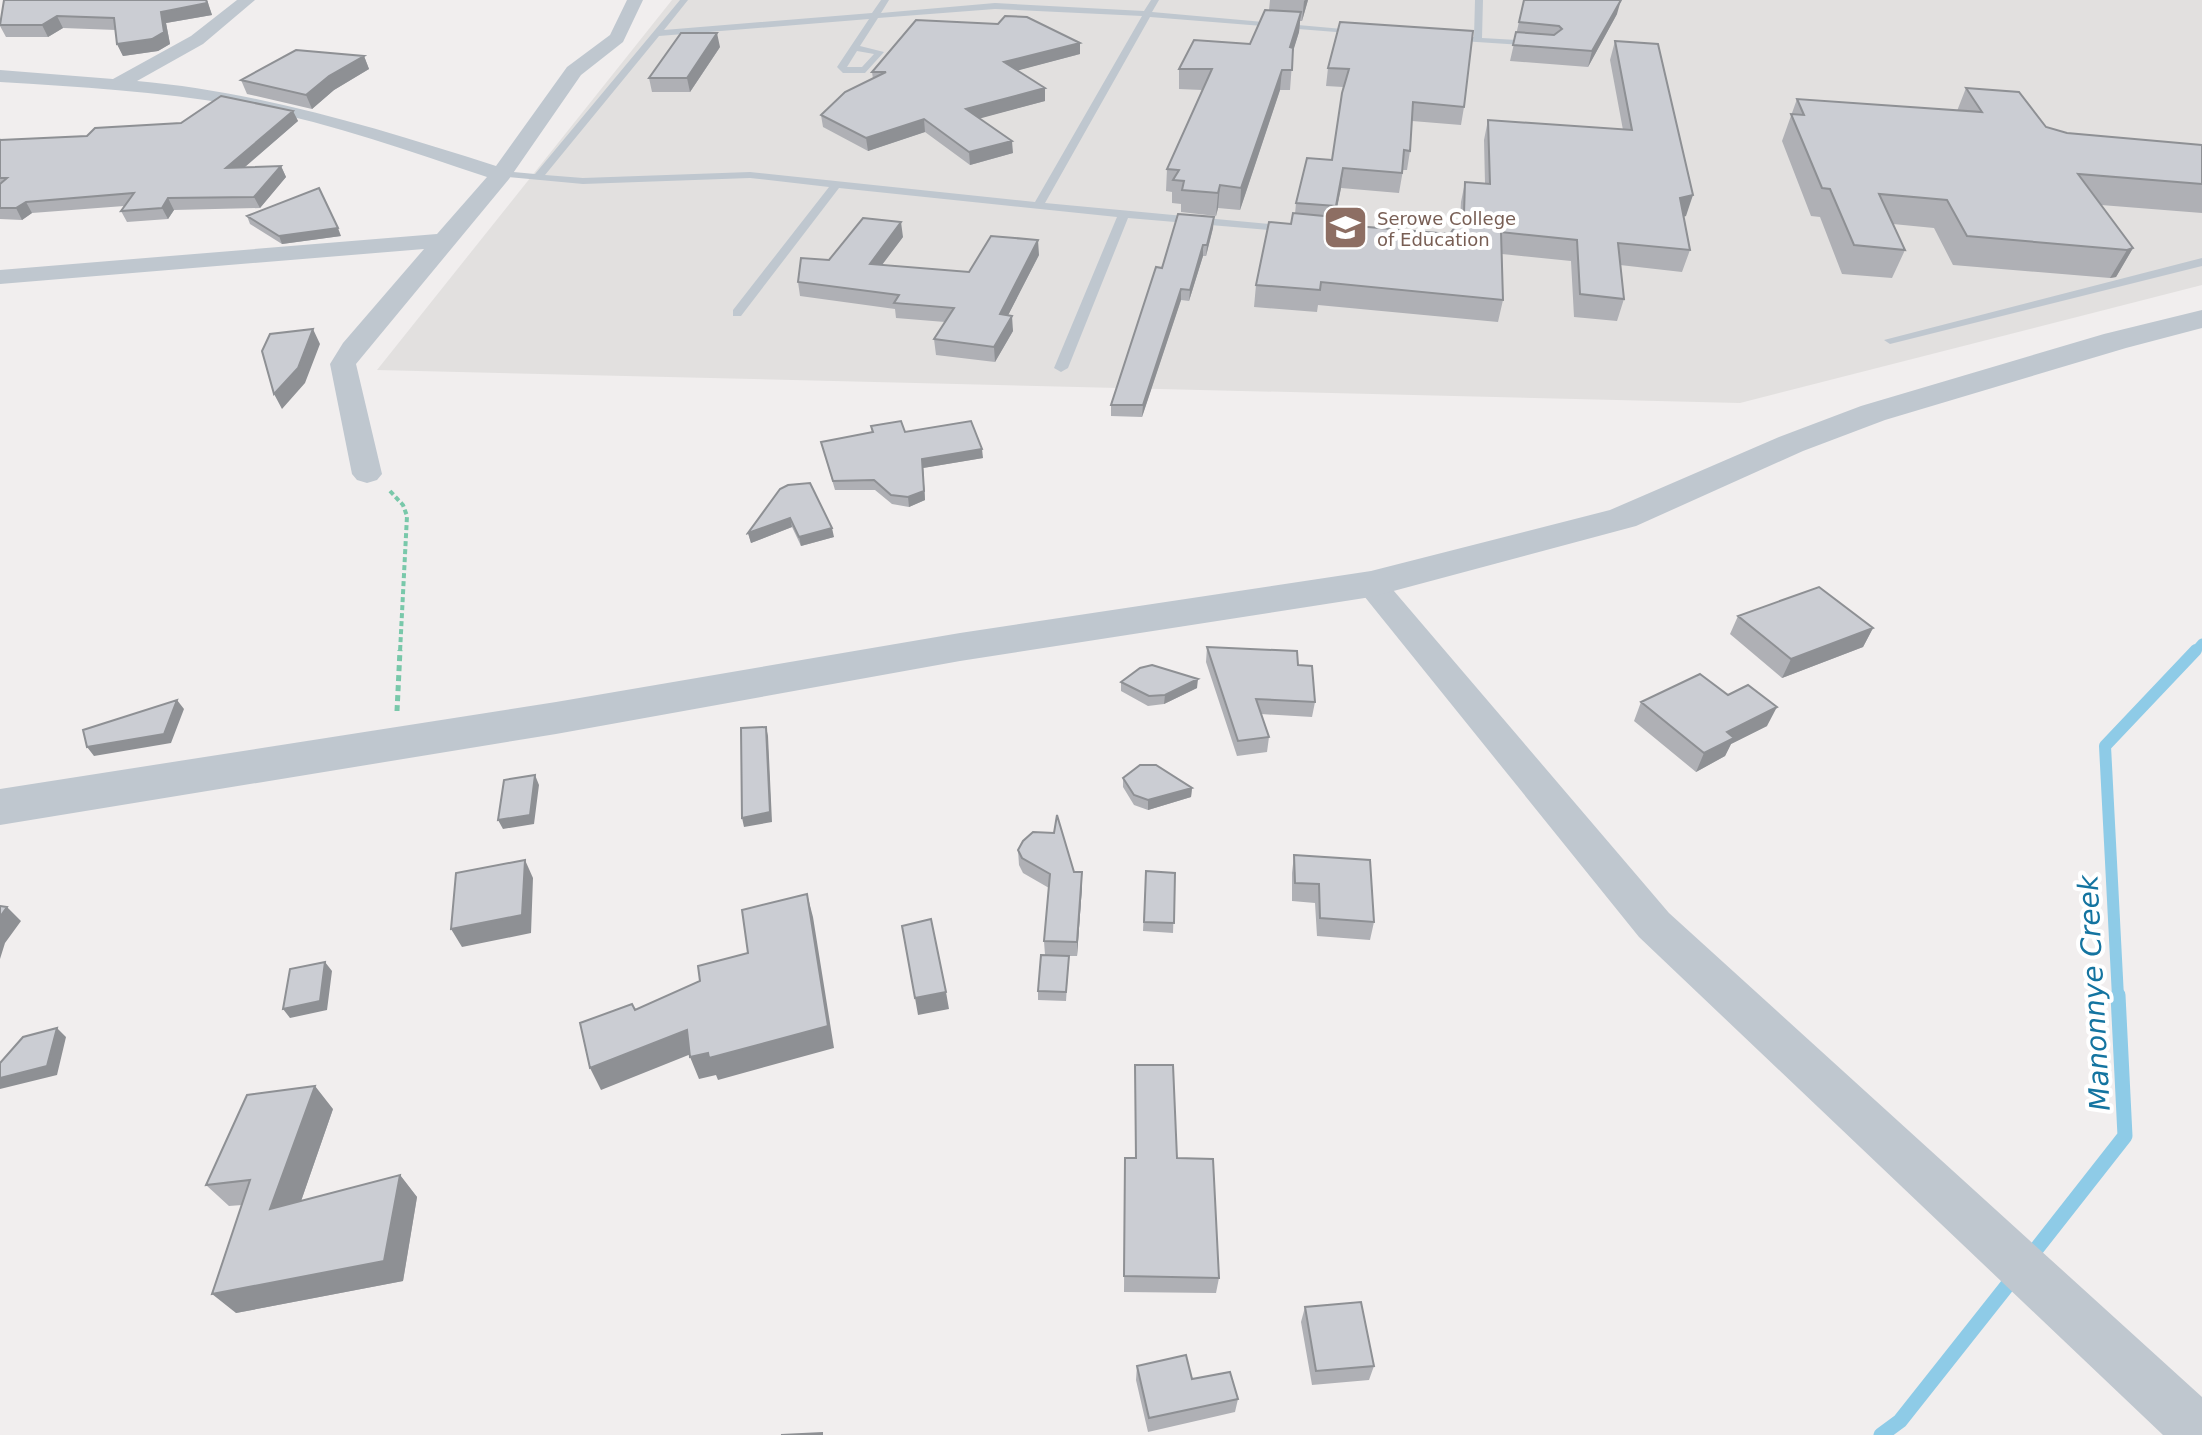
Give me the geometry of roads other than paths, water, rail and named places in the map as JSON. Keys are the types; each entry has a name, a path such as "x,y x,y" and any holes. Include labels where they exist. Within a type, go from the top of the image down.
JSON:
{"street":[{"path":"117,84 197,40 247,0"},
{"path":"367,474 343,364 352,349 501,174 574,71 617,38 635,0"},
{"path":"0,76 117,84 276,108 501,174"},
{"path":"0,277 444,240"},
{"path":"0,807 395,744 960,647 1371,584 1623,518 1791,444 1873,413 2100,345 2202,319"},
{"path":"1371,584 1654,925 2110,1345 2202,1434"}],"lane":[{"path":"537,178 684,0"},
{"path":"855,48 885,0"},
{"path":"1038,206 1155,0"},
{"path":"1478,40 1479,0"},
{"path":"658,33 995,6 1368,31"},
{"path":"1431,36 1551,45"},
{"path":"501,174 583,181 732,174 1297,229"},
{"path":"737,313 835,186"},
{"path":"1061,368 1124,214"},
{"path":"1890,340 2202,262"}],"waterway":[{"name":"Manonnye Creek","path":"2194,652 2202,643"},
{"name":"Manonnye Creek","path":"2118,997 2105,746 2196,650"},
{"name":"Manonnye Creek","path":"2030,1257 2125,1136 2118,995"},
{"name":"Manonnye Creek","path":"1881,1435 1900,1421 2014,1277"}],"place":[{"name":"Serowe College of Education","path":"1346,228"}]}
